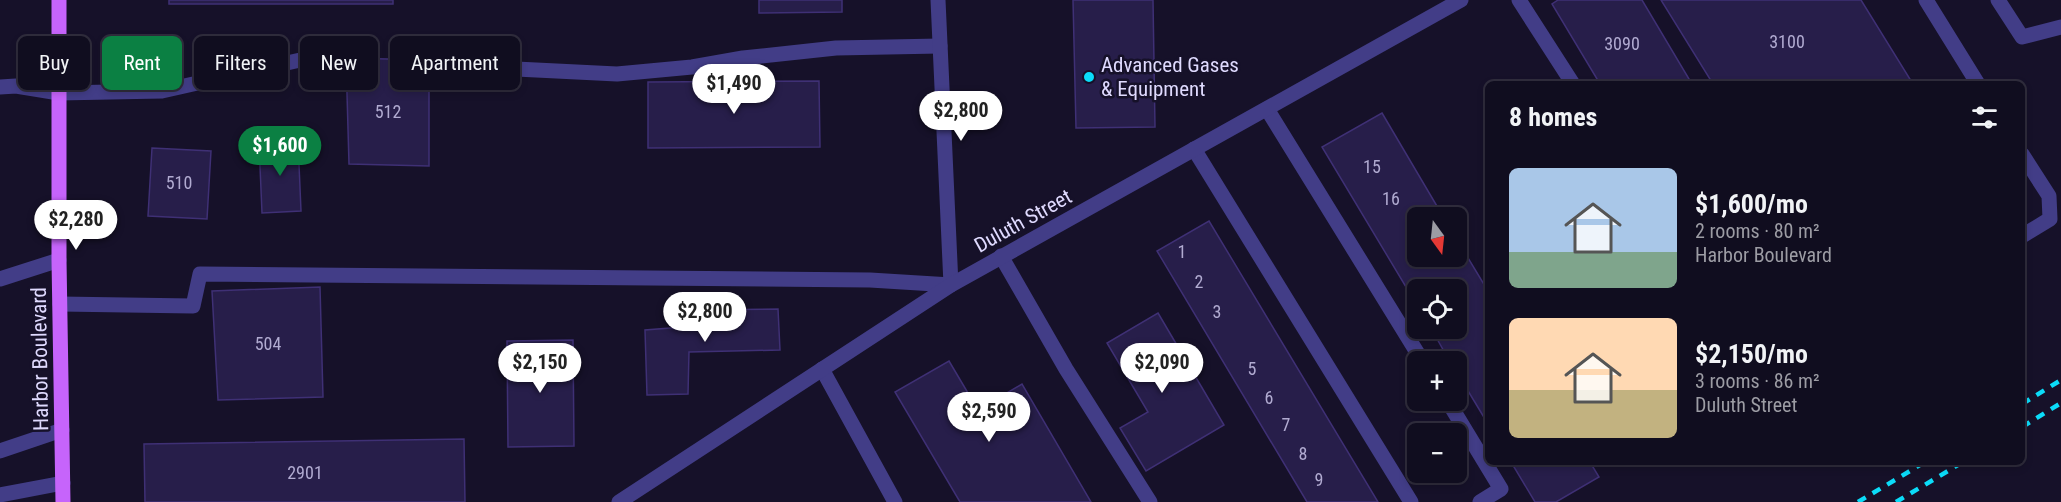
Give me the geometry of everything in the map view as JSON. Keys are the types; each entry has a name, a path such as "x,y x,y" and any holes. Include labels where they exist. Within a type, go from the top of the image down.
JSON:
{"main road":[{"name":"Harbor Boulevard","path":"59,0 63,502"}],"street":[{"path":"60,304 193,306 200,274 870,280 951,285 938,0"},
{"name":"Duluth Street","path":"619,502 951,285 1461,0"},
{"path":"1519,0 1571,81"},
{"path":"1926,0 1976,81"},
{"path":"1998,0 2022,37 2061,27"},
{"path":"520,69 617,74 836,48 940,46"},
{"path":"0,87 16,86 59,93 162,91 300,60"},
{"path":"1268,109 1416,351"},
{"path":"1194,150 1411,502"},
{"path":"2025,159 2049,196 2050,219 2025,234"},
{"path":"1001,256 1066,369 1150,502"},
{"path":"0,279 60,260"},
{"path":"822,369 895,502"},
{"path":"1454,411 1485,463"},
{"path":"0,452 62,430"},
{"path":"1480,502 1501,489 1486,465"},
{"path":"0,495 63,483"}],"building":[{"path":"169,0 393,0 393,4 169,4"},
{"path":"759,0 842,0 842,12 759,13"},
{"path":"1073,0 1153,0 1155,127 1076,128"},
{"path":"1558,0 1642,0 1690,81 1598,81 1552,4"},
{"path":"1661,0 1861,0 1911,81 1711,81"},
{"path":"378,59 390,59 390,90 429,90 429,166 349,164 347,90 378,90"},
{"path":"819,81 820,147 648,148 648,82"},
{"path":"1382,113 1438,207 1407,207 1407,267 1467,267 1467,256 1485,286 1485,419 1467,389 1467,351 1444,351 1437,339 1467,339 1467,279 1407,279 1407,289 1322,147"},
{"path":"298,141 301,211 262,213 259,143"},
{"path":"152,148 211,151 207,219 148,216"},
{"path":"1209,221 1378,502 1307,502 1157,251"},
{"path":"320,287 323,397 218,400 212,291"},
{"path":"778,309 780,350 689,352 688,394 647,395 645,330 683,327 684,310"},
{"path":"1158,313 1224,425 1146,471 1120,428 1148,412 1107,343"},
{"path":"573,340 574,446 508,447 507,341"},
{"path":"949,361 978,410 1022,384 1091,502 960,502 895,392"},
{"path":"464,439 465,502 145,502 144,444"},
{"path":"1513,465 1592,465 1599,477 1556,502 1535,502"}],"railway":[{"path":"2025,402 2061,380"},
{"path":"2025,425 2061,403"},
{"path":"1858,502 1920,465"},
{"path":"1896,502 1958,465"}],"place":[{"name":"Advanced Gases & Equipment","path":"1089,77"}]}
